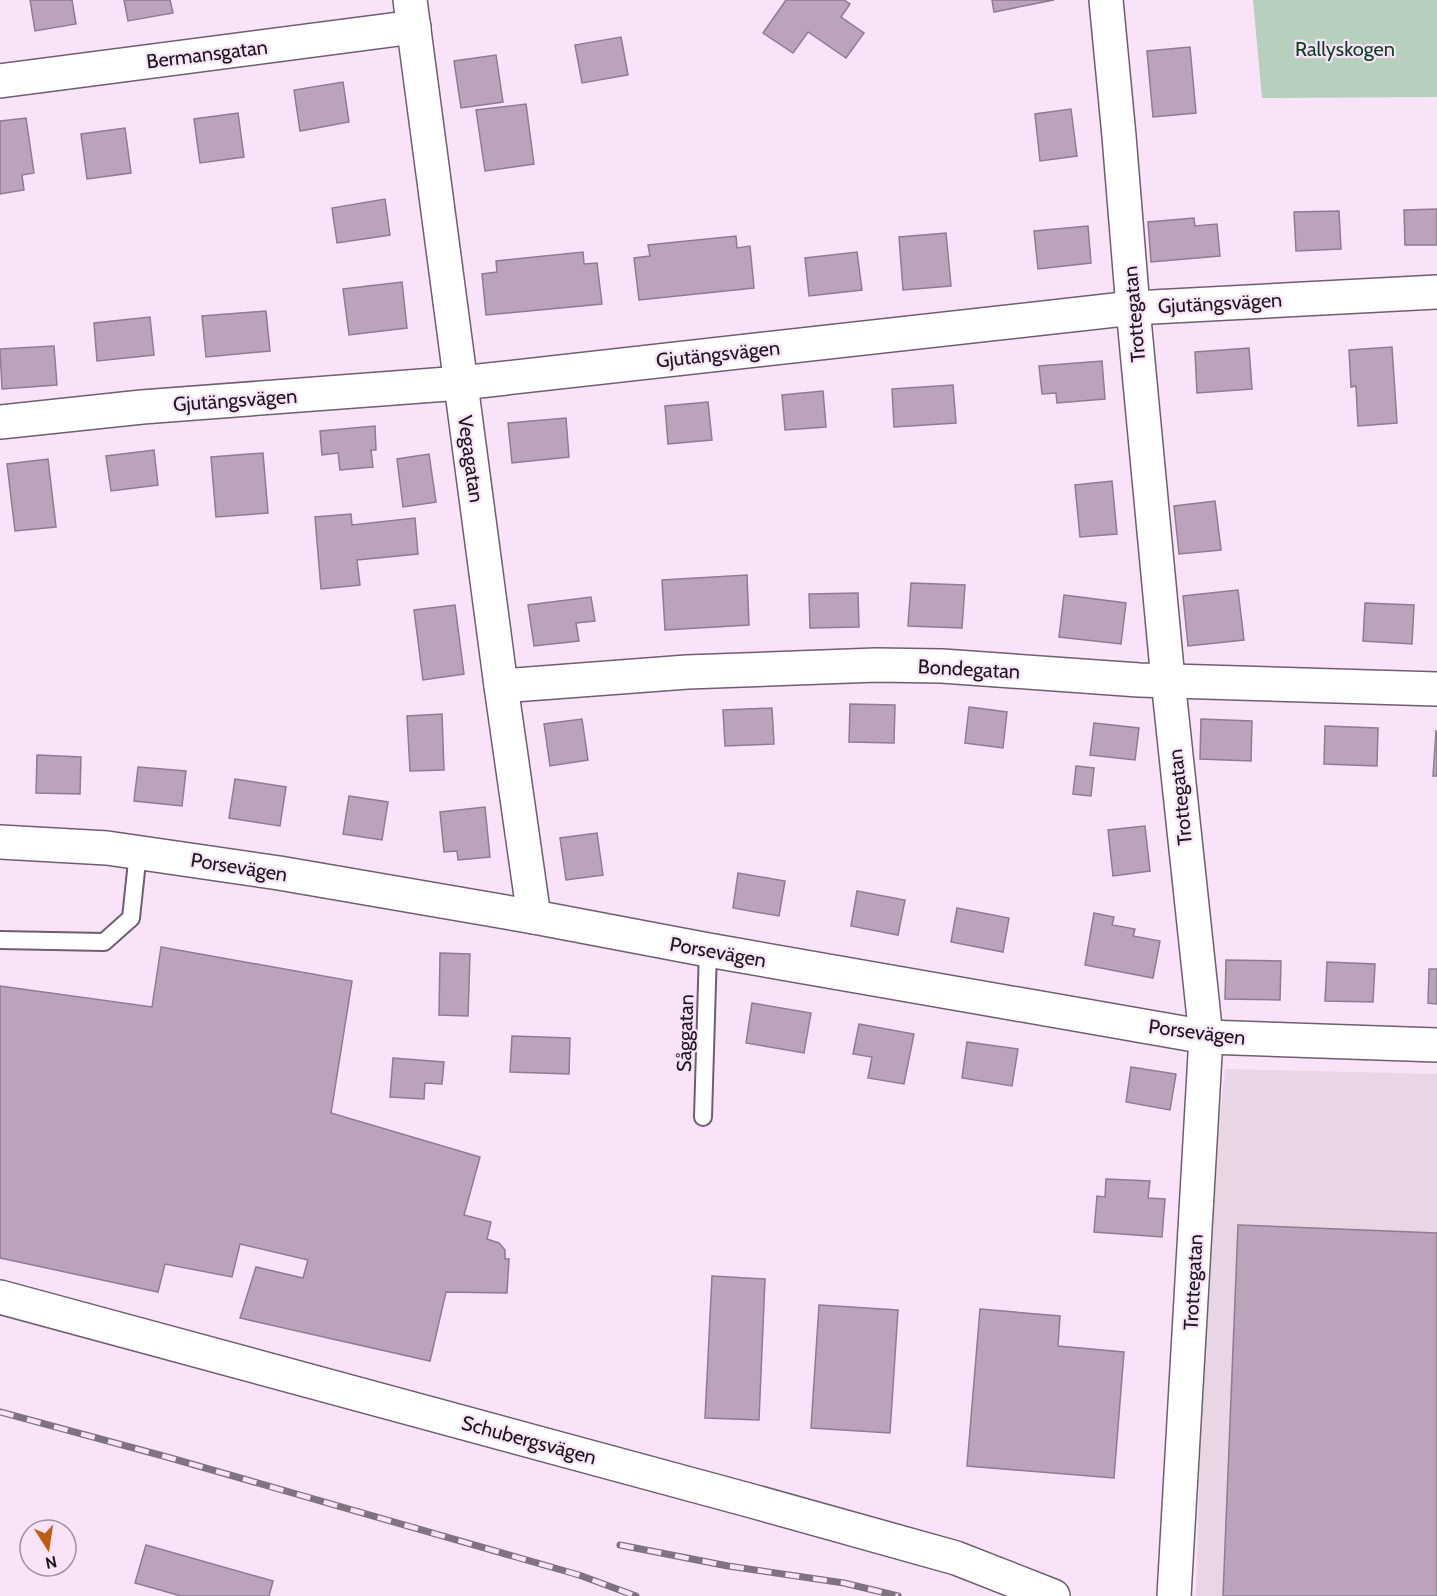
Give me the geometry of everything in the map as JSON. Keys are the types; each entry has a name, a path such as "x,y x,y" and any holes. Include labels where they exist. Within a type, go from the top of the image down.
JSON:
{"street":[{"name":"Trottegatan","path":"1106,0 1168,680 1206,1037 1174,1596"},
{"name":"Bermansgatan","path":"0,81 412,14"},
{"name":"Vegagatan","path":"412,14 534,917"},
{"name":"Gjutängsvägen","path":"0,422 142,407 461,383 1133,308 1437,292"},
{"name":"Bondegatan","path":"501,686 687,672 876,665 942,666 1168,680 1437,690"},
{"name":"Porsevägen","path":"0,842 107,848 279,873 1206,1037 1437,1045"},
{"name":"Schubergsvägen","path":"0,1297 956,1558 1053,1596"}],"lane":[{"path":"0,940 104,942 131,918 138,852"},
{"name":"Såggatan","path":"703,1117 708,950"}],"shaded area":[{"path":"1225,1069 1437,1074 1437,1596 1196,1596 1205,1269"}],"green space":[{"name":"Rallyskogen","path":"1253,0 1437,0 1437,97 1262,98"}],"building":[{"path":"30,0 72,0 76,24 35,31"},
{"path":"124,0 170,0 173,13 128,21"},
{"path":"786,0 844,0 850,4 841,17 864,33 846,58 808,32 793,53 763,33"},
{"path":"992,0 1054,0 994,12"},
{"path":"621,37 628,75 582,83 575,45"},
{"path":"1190,47 1196,113 1153,117 1147,51"},
{"path":"496,55 503,102 461,108 454,61"},
{"path":"343,82 349,122 300,131 294,90"},
{"path":"526,104 534,164 485,171 476,110"},
{"path":"1071,109 1077,156 1040,161 1035,114"},
{"path":"238,113 244,157 200,163 194,119"},
{"path":"26,118 34,173 22,175 24,190 0,194 0,121"},
{"path":"125,128 131,173 87,179 81,134"},
{"path":"385,199 390,235 337,243 332,208"},
{"path":"1437,209 1437,245 1405,245 1404,210"},
{"path":"1339,211 1341,249 1296,251 1294,212"},
{"path":"1194,218 1195,226 1217,224 1220,256 1151,262 1148,222"},
{"path":"1088,226 1091,263 1038,269 1034,231"},
{"path":"946,233 951,286 903,290 899,237"},
{"path":"736,236 737,248 750,246 754,288 639,300 634,258 650,256 648,245"},
{"path":"583,252 584,264 597,263 602,304 486,315 482,274 497,272 496,261"},
{"path":"857,252 862,290 809,296 805,258"},
{"path":"402,282 407,328 349,335 343,289"},
{"path":"266,311 270,351 206,357 202,316"},
{"path":"150,317 154,355 97,361 94,323"},
{"path":"54,346 57,385 2,389 0,349"},
{"path":"1392,347 1397,423 1358,426 1356,386 1351,387 1349,350"},
{"path":"1249,348 1252,389 1197,393 1195,352"},
{"path":"1102,361 1105,399 1057,403 1056,393 1042,394 1039,366"},
{"path":"953,385 956,423 894,427 892,389"},
{"path":"823,391 826,427 785,430 782,395"},
{"path":"708,402 712,440 668,444 665,406"},
{"path":"566,418 569,457 512,463 508,423"},
{"path":"375,426 376,450 371,450 373,467 340,470 338,453 322,455 320,431"},
{"path":"154,450 158,485 111,491 106,456"},
{"path":"263,453 268,513 216,517 211,457"},
{"path":"429,454 436,502 403,507 397,459"},
{"path":"48,459 56,527 15,531 7,464"},
{"path":"1112,481 1117,534 1080,537 1075,485"},
{"path":"1215,501 1221,550 1179,554 1174,506"},
{"path":"351,514 352,525 415,518 418,554 357,560 360,585 321,589 315,517"},
{"path":"747,575 749,625 665,630 662,580"},
{"path":"911,583 965,585 962,628 908,626"},
{"path":"1238,590 1244,640 1188,646 1183,596"},
{"path":"858,593 859,627 810,628 809,594"},
{"path":"1064,595 1126,603 1121,644 1059,637"},
{"path":"591,597 595,621 576,623 579,641 534,646 528,605"},
{"path":"1365,603 1414,605 1412,644 1363,641"},
{"path":"455,605 464,674 423,680 414,610"},
{"path":"850,704 895,705 894,743 849,742"},
{"path":"969,707 1007,712 1003,748 965,743"},
{"path":"772,708 774,744 725,746 723,710"},
{"path":"442,714 444,770 410,771 407,716"},
{"path":"582,719 588,760 550,766 544,724"},
{"path":"1201,719 1252,721 1251,761 1200,759"},
{"path":"1094,723 1139,728 1135,760 1090,755"},
{"path":"1325,726 1378,728 1377,766 1324,764"},
{"path":"1436,731 1437,776 1433,776"},
{"path":"37,755 81,757 80,794 36,793"},
{"path":"1076,766 1094,768 1091,796 1073,794"},
{"path":"138,767 186,771 182,806 134,801"},
{"path":"235,779 286,787 280,826 229,818"},
{"path":"349,796 388,802 382,840 343,834"},
{"path":"485,807 490,857 458,860 457,851 444,852 440,812"},
{"path":"1145,826 1150,871 1113,876 1108,830"},
{"path":"597,833 603,875 566,880 560,838"},
{"path":"738,873 785,881 779,916 733,908"},
{"path":"857,891 905,900 898,935 851,926"},
{"path":"957,908 1009,918 1003,952 951,942"},
{"path":"1094,913 1114,917 1112,925 1135,929 1133,936 1160,941 1153,978 1085,965"},
{"path":"161,947 352,981 331,1113 480,1157 464,1215 491,1222 487,1239 499,1243 505,1250 505,1259 509,1259 507,1293 446,1292 430,1361 240,1318 256,1267 303,1278 308,1260 240,1244 232,1277 165,1264 158,1292 0,1258 0,986 152,1007"},
{"path":"440,953 470,954 468,1016 439,1015"},
{"path":"1226,960 1281,961 1280,1000 1225,999"},
{"path":"1327,962 1375,964 1373,1002 1325,1001"},
{"path":"1429,969 1437,969 1437,1004 1428,1003"},
{"path":"752,1003 811,1013 804,1053 746,1043"},
{"path":"859,1024 914,1034 904,1084 868,1078 872,1057 853,1054"},
{"path":"512,1036 570,1038 569,1074 510,1072"},
{"path":"967,1042 1018,1049 1012,1086 962,1078"},
{"path":"393,1058 444,1062 442,1084 425,1083 424,1099 390,1097"},
{"path":"1131,1067 1176,1074 1170,1110 1126,1102"},
{"path":"1106,1179 1150,1181 1148,1198 1165,1199 1162,1237 1094,1232 1097,1196 1105,1197"},
{"path":"1238,1225 1437,1233 1437,1596 1223,1596"},
{"path":"712,1276 765,1279 759,1420 705,1418"},
{"path":"819,1305 898,1310 890,1433 811,1428"},
{"path":"980,1309 1060,1316 1058,1346 1124,1352 1114,1478 967,1466"},
{"path":"146,1545 273,1581 269,1596 181,1596 135,1583"}],"railway":[{"path":"0,1412 167,1457 579,1575 636,1596"},
{"path":"620,1545 728,1566 844,1583 898,1596"}]}
